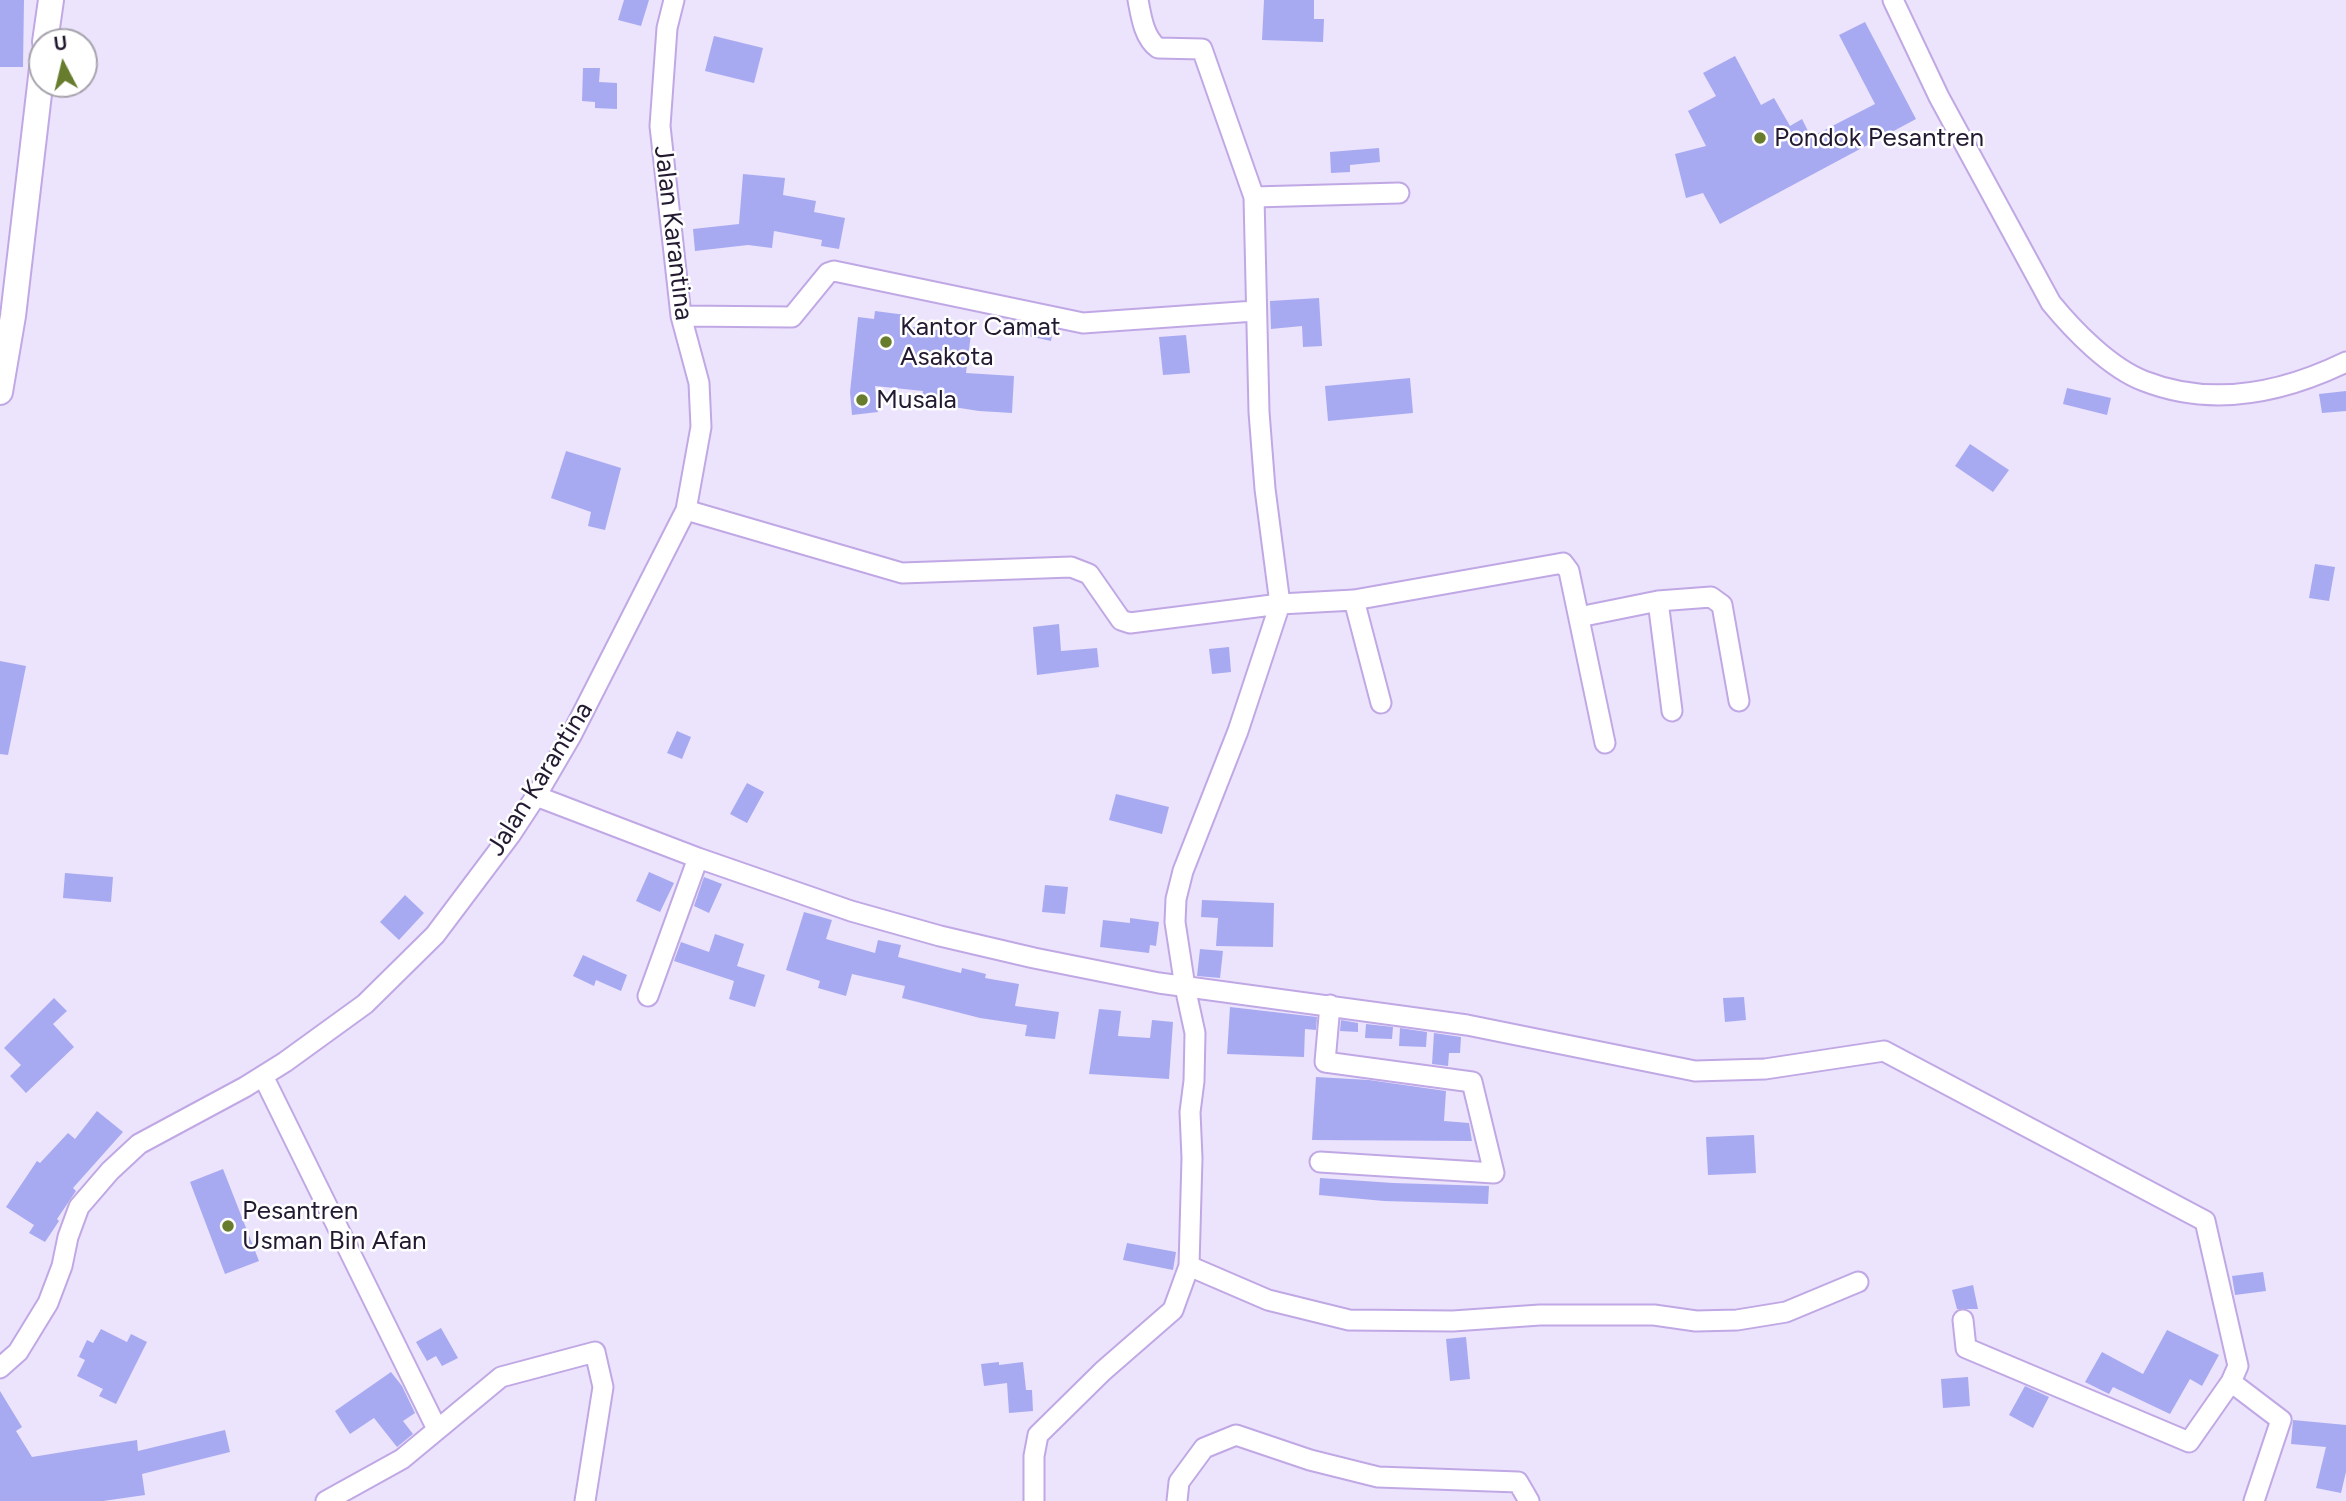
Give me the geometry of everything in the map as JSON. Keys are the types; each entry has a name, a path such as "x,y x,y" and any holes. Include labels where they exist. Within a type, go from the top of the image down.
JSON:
{"main road":[{"path":"47,28 51,0"},
{"path":"0,392 13,316 38,98"}],"street":[{"name":"Jalan Karantina","path":"0,1368 18,1352 48,1303 79,1207 110,1171 139,1144 263,1076 365,1004 435,935 536,796 571,736 686,510 701,427 699,383 681,316 660,126 667,28 674,0"},
{"path":"1034,1501 1034,1456 1038,1435 1102,1371 1173,1310 1189,1266 1192,1158 1190,1112 1195,1033 1175,922 1176,899 1183,871 1238,731 1280,604 1265,489 1259,412 1254,197 1202,49 1158,48 1152,44 1144,26 1138,0"},
{"path":"1893,0 1939,97 2051,303 2074,331 2101,354 2143,381 2177,391 2216,397 2257,392 2302,381 2346,362"},
{"path":"1254,197 1399,193"},
{"path":"681,316 792,317 828,272 834,271 1083,323 1255,311"},
{"path":"686,510 902,573 1071,567 1089,574 1125,622 1280,604 1354,600 1563,563 1569,571 1605,743"},
{"path":"1579,617 1658,601 1711,597 1722,605 1739,701"},
{"path":"1354,600 1381,703"},
{"path":"1658,601 1672,711"},
{"path":"536,796 698,858 851,911 1034,958 1185,987 1467,1025 1695,1071 1765,1069 1884,1051 2205,1221 2238,1366 2231,1382 2189,1442 1966,1348 1963,1320"},
{"path":"648,996 698,858"},
{"path":"1320,1162 1494,1173 1472,1082 1325,1062 1330,1005"},
{"path":"263,1076 438,1429"},
{"path":"1189,1266 1268,1300 1349,1321 1453,1321 1540,1315 1642,1315 1696,1321 1737,1320 1786,1312 1857,1282"},
{"path":"326,1501 402,1459 501,1377 595,1352 603,1387 585,1501"},
{"path":"2231,1382 2281,1420 2258,1499"},
{"path":"1177,1501 1179,1482 1204,1448 1236,1435 1310,1460 1378,1477 1518,1482 1529,1501"}],"building":[{"path":"0,0 24,0 23,67 0,67"},
{"path":"624,0 649,0 641,26 618,20"},
{"path":"1264,0 1314,0 1314,19 1324,19 1323,42 1262,40"},
{"path":"1865,22 1916,119 1720,224 1703,193 1686,198 1675,154 1706,146 1688,111 1716,96 1703,73 1735,56 1761,105 1774,98 1790,126 1802,119 1811,137 1875,104 1839,35"},
{"path":"714,36 763,48 754,83 705,71"},
{"path":"583,68 600,68 599,82 617,83 617,109 595,108 595,102 582,101"},
{"path":"1379,148 1380,162 1350,165 1350,172 1331,173 1330,152"},
{"path":"743,174 785,178 783,195 816,201 814,212 845,218 839,249 821,246 822,240 774,231 772,248 748,245 695,251 693,229 739,224"},
{"path":"1319,298 1322,346 1303,347 1302,326 1271,329 1270,301"},
{"path":"875,311 906,315 905,326 971,334 966,373 1014,376 1012,413 921,402 923,391 875,386 878,412 852,415 850,392 858,317 874,319"},
{"path":"1018,322 1053,329 1051,341 1015,333"},
{"path":"1186,335 1190,373 1163,375 1159,337"},
{"path":"1410,378 1413,413 1328,421 1325,386"},
{"path":"2067,388 2111,398 2107,415 2063,404"},
{"path":"2346,391 2346,411 2322,413 2319,394"},
{"path":"1970,444 2009,470 1993,492 1955,466"},
{"path":"566,451 621,468 605,530 588,526 591,512 551,498"},
{"path":"2315,564 2335,567 2329,601 2309,598"},
{"path":"1059,624 1061,651 1097,648 1099,667 1037,675 1033,627"},
{"path":"1229,647 1231,672 1212,674 1209,649"},
{"path":"0,661 26,666 8,755 0,754"},
{"path":"677,731 691,737 682,759 667,753"},
{"path":"747,783 764,792 747,823 730,814"},
{"path":"1116,794 1169,807 1162,834 1109,820"},
{"path":"649,872 674,883 660,912 636,901"},
{"path":"65,873 113,877 111,902 63,898"},
{"path":"704,877 722,884 709,913 694,906"},
{"path":"1045,885 1068,887 1065,914 1042,912"},
{"path":"405,895 424,913 399,940 380,922"},
{"path":"1202,900 1274,903 1273,947 1216,946 1218,918 1201,917"},
{"path":"804,912 832,920 826,939 875,953 878,940 901,945 898,957 961,973 962,968 986,974 985,978 1019,984 1015,1006 1059,1012 1055,1039 1025,1036 1027,1025 980,1018 902,998 905,986 852,974 846,996 818,988 820,981 786,970"},
{"path":"1130,918 1159,922 1156,946 1150,945 1149,953 1100,947 1103,920 1130,923"},
{"path":"715,934 744,944 737,966 765,975 755,1007 729,999 734,981 674,961 681,942 709,952"},
{"path":"1200,949 1223,951 1220,978 1197,976"},
{"path":"583,955 627,975 621,991 596,980 594,986 573,976"},
{"path":"1744,997 1746,1020 1725,1022 1723,998"},
{"path":"54,998 67,1011 53,1024 74,1047 26,1093 10,1076 21,1065 4,1048"},
{"path":"1230,1007 1317,1017 1316,1030 1305,1029 1304,1057 1227,1054"},
{"path":"1099,1009 1121,1011 1118,1036 1150,1038 1152,1020 1173,1022 1169,1079 1089,1074"},
{"path":"1341,1020 1358,1023 1358,1032 1340,1031"},
{"path":"1366,1024 1393,1027 1392,1039 1365,1038"},
{"path":"1400,1028 1427,1032 1426,1047 1399,1046"},
{"path":"1434,1033 1461,1037 1460,1053 1449,1053 1448,1066 1432,1064"},
{"path":"1316,1077 1369,1080 1446,1091 1444,1121 1469,1123 1472,1141 1312,1140"},
{"path":"97,1111 123,1132 73,1188 76,1191 45,1242 29,1233 34,1225 6,1207 37,1161 40,1163 68,1133 75,1139"},
{"path":"1754,1135 1756,1173 1708,1175 1706,1137"},
{"path":"223,1169 259,1261 225,1274 190,1182"},
{"path":"1320,1178 1489,1186 1488,1204 1384,1201 1319,1195"},
{"path":"1127,1243 1176,1252 1173,1270 1123,1260"},
{"path":"2263,1272 2266,1291 2235,1295 2232,1276"},
{"path":"1973,1285 1978,1309 1957,1309 1952,1290"},
{"path":"441,1328 458,1358 442,1366 436,1356 427,1361 416,1342"},
{"path":"101,1329 127,1342 131,1334 147,1342 116,1404 99,1396 103,1389 77,1376 85,1360 79,1357 87,1340 93,1343"},
{"path":"2167,1330 2219,1355 2202,1386 2190,1379 2170,1414 2113,1387 2109,1394 2085,1382 2102,1352 2143,1374"},
{"path":"1466,1337 1470,1379 1450,1381 1446,1339"},
{"path":"999,1362 999,1365 1023,1362 1026,1390 1032,1390 1033,1411 1009,1413 1007,1383 984,1386 981,1364"},
{"path":"391,1372 402,1386 415,1413 403,1421 413,1434 397,1447 374,1418 350,1434 335,1411"},
{"path":"1968,1377 1970,1406 1943,1408 1941,1379"},
{"path":"2025,1386 2049,1397 2033,1428 2009,1415"},
{"path":"0,1391 22,1427 16,1431 32,1457 137,1440 138,1451 225,1430 230,1452 142,1474 145,1495 103,1501 0,1501"},
{"path":"2293,1420 2346,1425 2346,1472 2341,1493 2316,1488 2326,1447 2291,1444"}],"place":[{"name":"Pondok Pesantren","path":"1760,138"},
{"name":"Kantor Camat Asakota","path":"886,342"},
{"name":"Musala","path":"862,400"},
{"name":"Pesantren Usman Bin Afan","path":"228,1226"}]}
